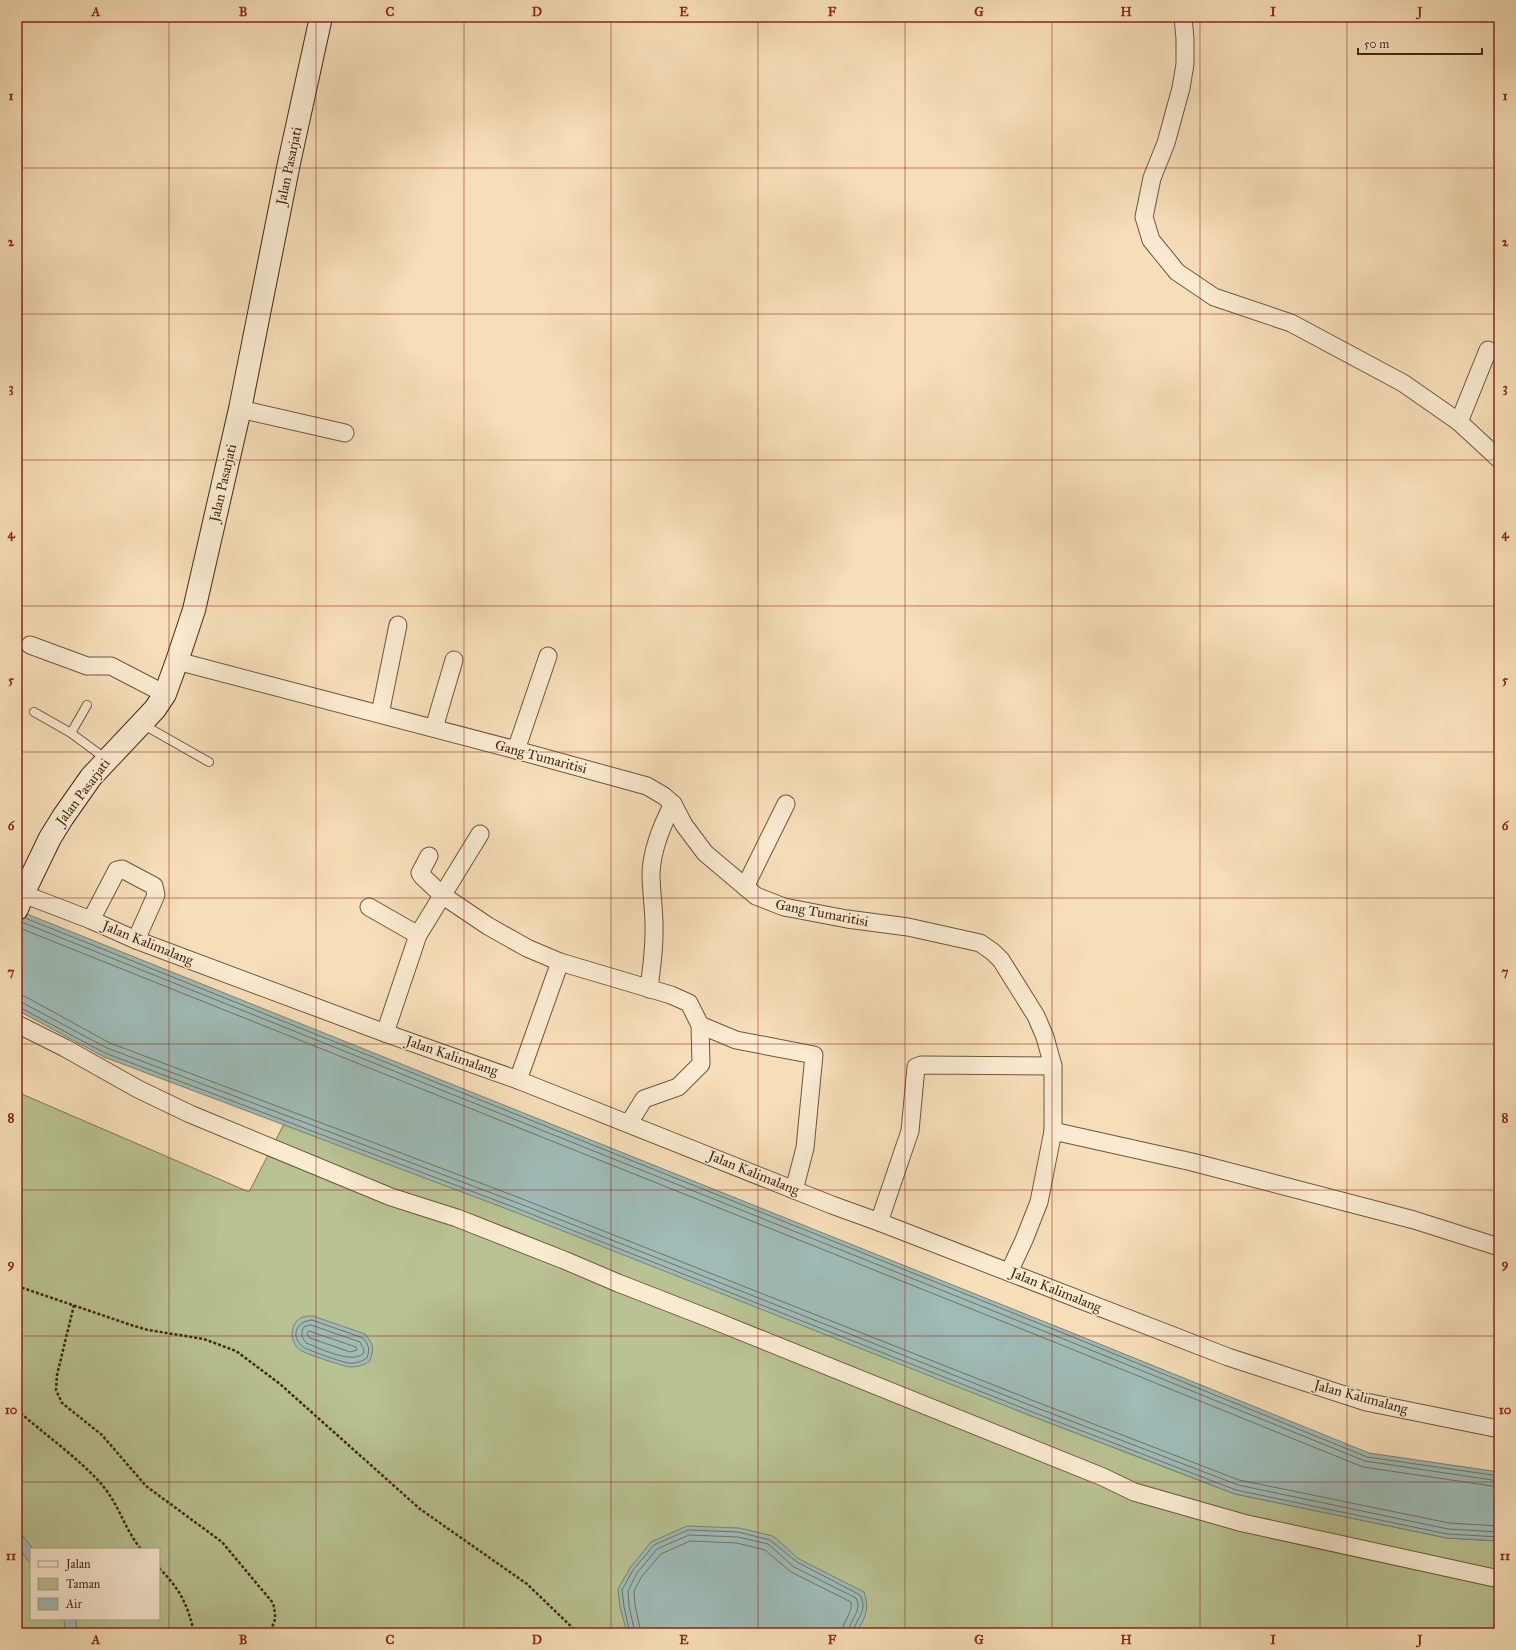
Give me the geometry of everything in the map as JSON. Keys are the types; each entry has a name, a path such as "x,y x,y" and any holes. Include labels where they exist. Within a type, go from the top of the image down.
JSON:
{"main road":[{"name":"Jalan Pasarjati","path":"19,899 50,838 63,817 91,777 106,759 155,709 165,694 177,661 194,610 240,409 289,163 321,17"}],"street":[{"path":"1183,17 1185,64 1181,88 1166,143 1152,178 1144,217 1151,240 1177,272 1214,297 1291,323 1403,383 1459,422 1498,457"},
{"path":"1459,422 1488,350"},
{"path":"240,409 344,433"},
{"path":"380,714 398,625"},
{"path":"30,646 87,666 112,666 165,694"},
{"path":"516,750 548,656"},
{"path":"434,728 454,660"},
{"name":"Gang Tumaritisi","path":"177,661 434,728 647,786 664,796 673,804 684,825 705,853 756,896 784,907 847,919 908,927 954,936 980,943 987,947 1001,960 1010,972 1036,1016 1053,1066 1053,1131 1039,1202 1027,1234 1009,1272"},
{"path":"649,989 654,936 654,910 651,874 652,863 661,828 673,804"},
{"path":"745,887 786,804"},
{"path":"385,1033 418,935 480,834"},
{"path":"429,856 420,873 442,895 488,926 527,948 560,962 671,995 689,1003 700,1025 701,1064 678,1087 644,1100 628,1123"},
{"path":"91,920 117,870 122,869 154,886 156,891 156,895 136,940"},
{"name":"Jalan Kalimalang","path":"19,899 91,920 136,940 385,1033 518,1080 794,1190 880,1222 1228,1358 1366,1402 1499,1429"},
{"path":"368,907 418,935"},
{"path":"518,1080 560,962"},
{"path":"17,1024 65,1048 138,1089 197,1117 391,1197 458,1218 564,1260 1103,1477 1134,1492 1243,1523 1499,1579"},
{"path":"700,1025 736,1040 814,1055 805,1148 794,1190"},
{"path":"880,1222 910,1131 916,1067 921,1064 1053,1066"},
{"path":"1053,1131 1192,1162 1414,1220 1499,1247"}],"lane":[{"path":"71,733 87,705"},
{"path":"34,712 71,733 106,759"},
{"path":"141,724 209,762"}],"path":[{"path":"17,1286 131,1325 148,1330 204,1339 236,1351 280,1384 420,1509 527,1584 578,1633"},
{"path":"74,1305 57,1374 56,1390 62,1404 102,1435 146,1486 222,1542 273,1603 276,1614 273,1627 266,1633"},
{"path":"17,1410 86,1469 103,1486 117,1507 133,1539 140,1548"},
{"path":"160,1569 169,1578 180,1594 189,1611 194,1633"}],"green space":[{"path":"17,1092 249,1192 284,1124 707,1284 1029,1415 1235,1494 1447,1538 1499,1541 1499,1633 17,1633"}],"water":[{"path":"17,910 1369,1453 1499,1472 1499,1541 1447,1538 1235,1494 1029,1415 515,1212 104,1057 17,1010"},
{"path":"313,1316 365,1334 372,1347 370,1361 361,1366 350,1367 325,1360 300,1350 296,1346 292,1337 293,1328 298,1320 304,1317"},
{"path":"687,1526 739,1528 773,1536 799,1559 864,1592 867,1604 866,1614 862,1623 856,1633 627,1633 620,1607 618,1589 630,1568 651,1542"},
{"path":"17,1528 32,1548 30,1548 30,1563 17,1547"},
{"path":"64,1620 76,1620 77,1633 65,1633"}]}
